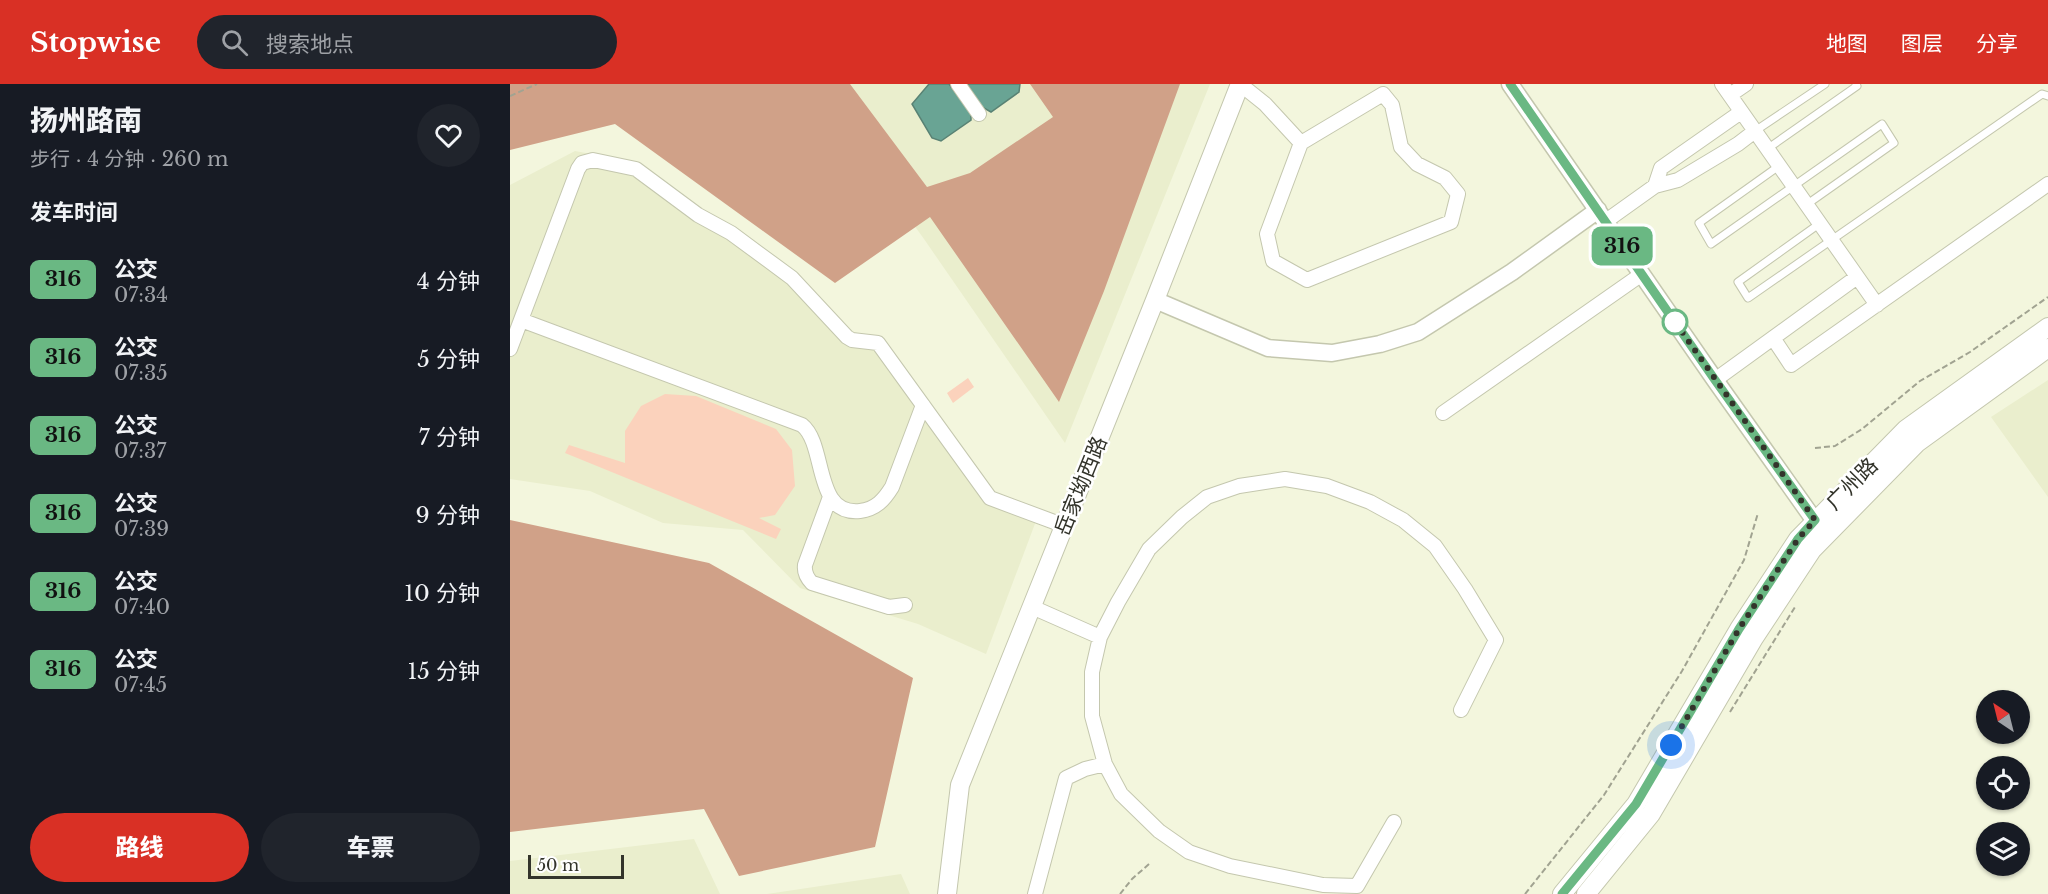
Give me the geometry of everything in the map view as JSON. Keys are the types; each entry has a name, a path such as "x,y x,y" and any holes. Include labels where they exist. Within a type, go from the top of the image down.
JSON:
{"main road":[{"name":"岳家坳西路","path":"947,894 960,785 1240,84"},
{"name":"广州路","path":"1586,894 1651,814 1754,638 1812,550 1820,528 1906,429 2048,327"},
{"name":"广州路","path":"1562,894 1636,804 1739,629 1798,539 1820,528 1917,442 2048,348"}],"street":[{"path":"958,84 979,114"},
{"path":"1240,84 1265,104 1301,143"},
{"path":"1510,84 1820,528"},
{"path":"1746,84 1726,90 1876,305"},
{"path":"1383,94 1392,105 1401,147 1417,165 1445,178 1458,194 1450,222 1307,280 1273,261 1267,234 1301,143 1383,94"},
{"path":"1654,186 1661,168 1741,112"},
{"path":"1155,300 1268,348 1332,353 1380,344 1418,332 1602,216 1654,186 1678,180 1738,144 1755,131"},
{"path":"510,349 582,163 593,160 634,168 698,215 731,233 792,278 847,337 878,343 990,498 1065,526"},
{"path":"1773,338 1791,365 2048,184"},
{"path":"1443,413 1642,274"},
{"path":"1715,380 1857,277"},
{"path":"521,320 802,425 811,434 815,444 830,497 837,504 856,511 868,509 885,499 892,487 923,405"},
{"path":"1394,822 1357,886 1323,885 1230,866 1189,852 1159,831 1121,794 1105,764 1092,716 1092,672 1100,637 1149,549 1207,497 1239,486 1285,479 1328,486 1370,502 1403,520 1435,546 1496,640 1461,710"},
{"path":"830,497 805,565 805,574 808,579 812,583 889,607 905,605"},
{"path":"1032,607 1100,637"},
{"path":"1035,894 1066,778 1085,769 1105,764"}],"lane":[{"path":"1755,131 1825,84"},
{"path":"1767,149 1857,86 1856,84"},
{"path":"1820,224 1738,282 1748,298 2042,94 2048,96"},
{"path":"1779,166 1699,223 1712,244 1882,124 1894,143 1806,205"}],"path":[{"path":"510,96 537,84"},
{"path":"1815,448 1835,446 1862,429 1920,381 1970,352 2048,297"},
{"path":"1525,894 1604,795 1682,671 1744,560 1758,513"},
{"path":"1725,720 1798,601"},
{"path":"1120,894 1149,864"}],"shaded area":[{"path":"510,84 850,84 927,187 970,173 1053,117 1030,84 1180,84 1104,291 1059,402 930,217 835,283 615,124 510,150"},
{"path":"812,84 1210,84 1065,443 924,239"},
{"path":"575,151 634,162 794,272 852,332 878,337 992,494 1039,513 986,654 918,624 800,588 743,530 663,523 590,491 510,479 510,185"},
{"path":"968,378 974,387 953,403 947,393"},
{"path":"2048,380 2048,497 1991,417"},
{"path":"665,394 696,396 776,429 792,450 795,486 775,515 759,518 781,529 776,539 565,453 569,445 625,463 625,431 641,406"},
{"path":"510,520 709,563 913,678 875,847 739,876 704,809 510,832"},
{"path":"694,839 720,894 510,894 510,861"},
{"path":"901,874 910,894 767,894"}],"water":[{"path":"929,84 949,84 971,114 971,120 941,141 932,138 912,104"},
{"path":"967,84 1020,84 1019,92 991,112 982,107"}],"bus line":[{"name":"316","path":"1510,84 1815,520 1798,539 1739,629 1636,804 1562,894"}],"route":[{"path":"1671,745 1739,629 1798,539 1815,520 1675,322"}]}
